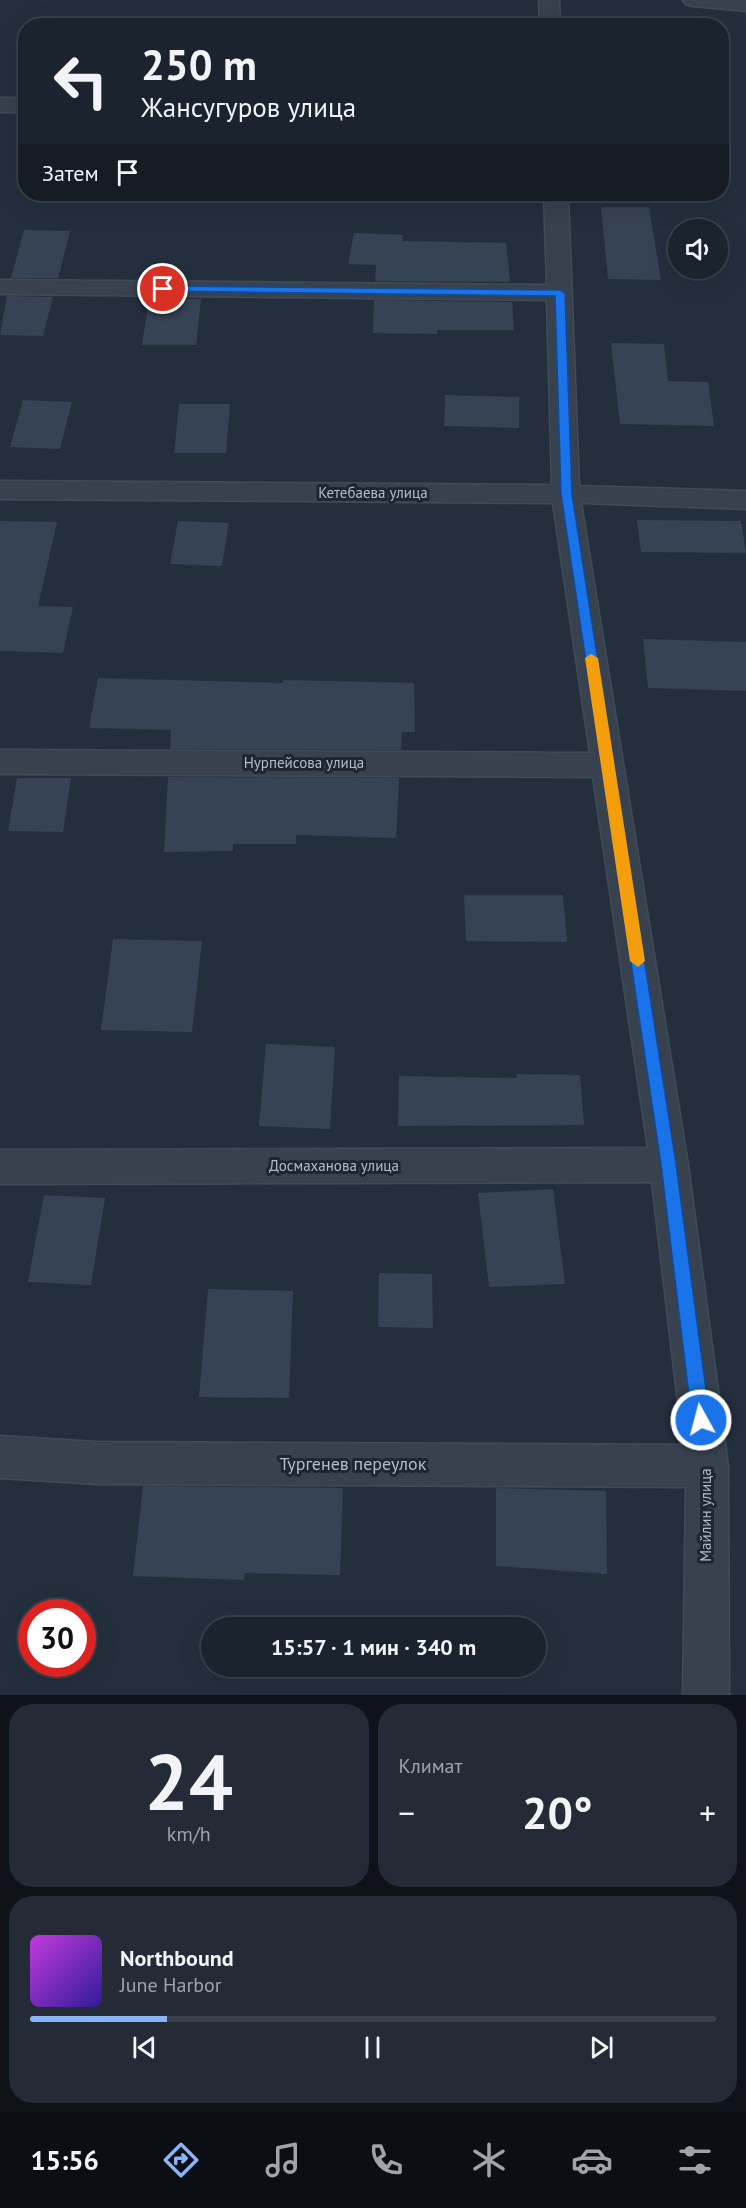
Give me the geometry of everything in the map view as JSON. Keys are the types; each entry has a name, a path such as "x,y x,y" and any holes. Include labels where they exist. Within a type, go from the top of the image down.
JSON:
{"street":[{"path":"549,0 550,18"},
{"path":"693,0 746,5"},
{"path":"0,105 18,105"},
{"name":"Майлин улица","path":"556,201 566,494 669,1164 707,1466 706,1695"},
{"path":"0,287 560,293"},
{"name":"Кетебаева улица","path":"0,490 566,494 746,500"},
{"name":"Нурпейсова улица","path":"0,762 608,765"},
{"name":"Досмаханова улица","path":"0,1167 669,1164"},
{"name":"Тургенев переулок","path":"0,1457 109,1463 707,1466"}],"building":[{"path":"601,207 649,207 661,280 608,279"},
{"path":"24,230 70,231 58,278 11,278"},
{"path":"354,233 403,235 402,241 506,243 510,282 375,281 376,265 348,264"},
{"path":"7,296 53,297 43,336 0,335"},
{"path":"149,299 201,299 196,345 142,345"},
{"path":"374,300 512,302 514,330 437,330 437,334 373,333"},
{"path":"611,343 664,344 668,381 708,382 714,426 620,424"},
{"path":"445,395 519,397 519,428 444,426"},
{"path":"23,400 72,402 60,449 10,447"},
{"path":"179,404 230,404 226,453 174,453"},
{"path":"637,520 741,521 746,553 641,552"},
{"path":"0,521 57,522 38,606 73,607 63,653 0,651"},
{"path":"178,521 229,523 222,566 170,564"},
{"path":"643,639 746,642 746,691 648,688"},
{"path":"98,678 283,683 283,680 414,683 415,732 402,732 401,750 170,749 171,730 89,728"},
{"path":"168,777 399,778 396,838 296,835 296,844 233,844 233,851 164,852"},
{"path":"17,778 71,778 63,832 8,831"},
{"path":"464,895 563,895 567,942 466,941"},
{"path":"113,939 202,941 192,1032 101,1030"},
{"path":"266,1044 335,1047 330,1129 259,1126"},
{"path":"516,1074 580,1075 584,1125 398,1126 399,1076 517,1078"},
{"path":"553,1189 565,1284 489,1287 478,1193"},
{"path":"44,1195 105,1198 91,1285 28,1282"},
{"path":"379,1273 432,1274 433,1328 378,1327"},
{"path":"208,1289 293,1291 289,1398 199,1397"},
{"path":"143,1486 343,1488 340,1575 245,1573 244,1580 133,1576"},
{"path":"496,1488 606,1491 607,1574 496,1566"}],"slow traffic":[{"path":"591,658 638,961"}],"route":[{"path":"163,289 560,293 566,494 669,1164 701,1420"}]}
